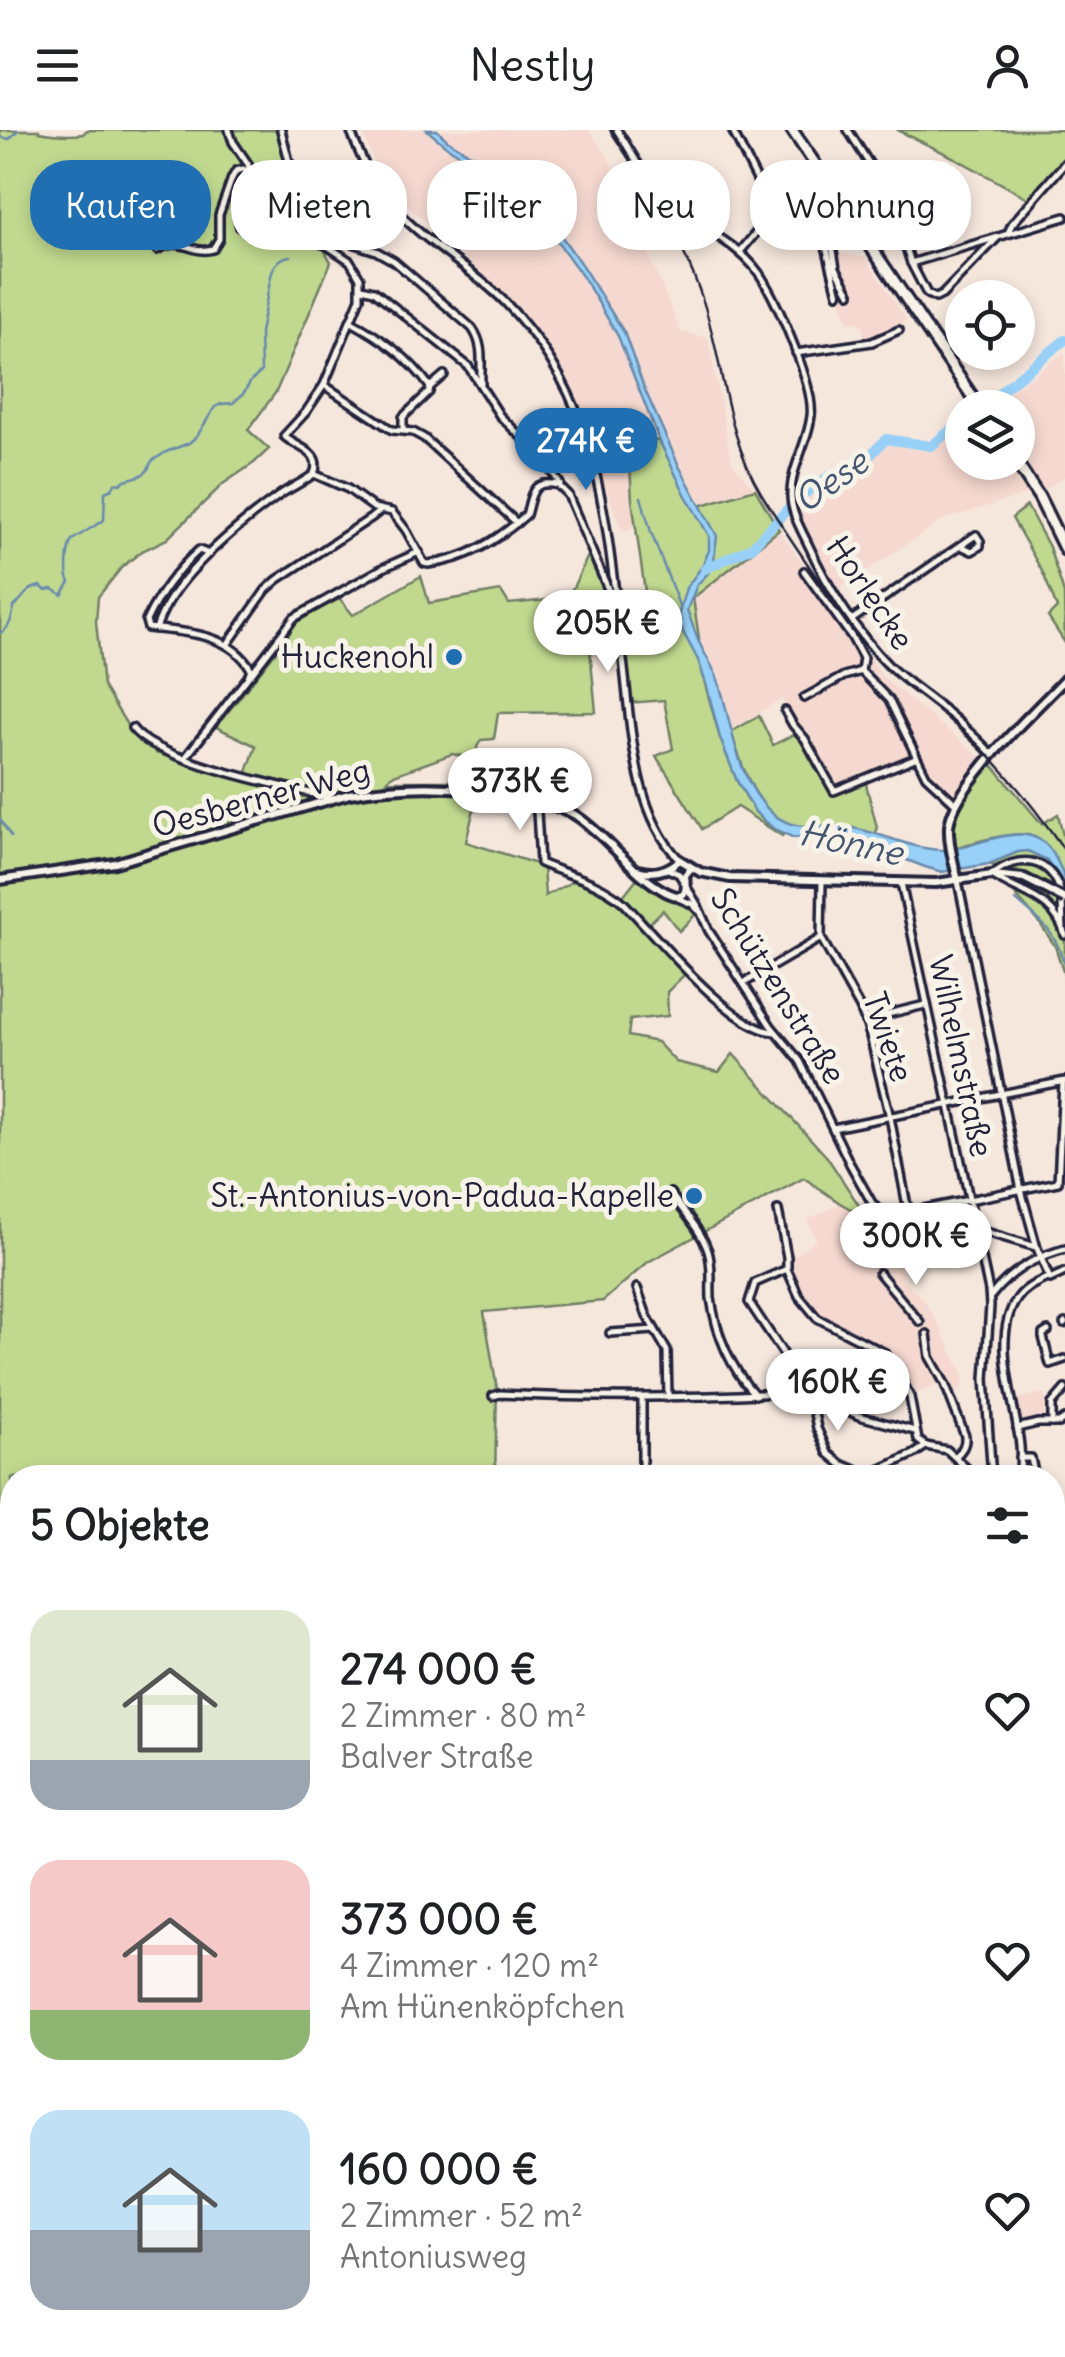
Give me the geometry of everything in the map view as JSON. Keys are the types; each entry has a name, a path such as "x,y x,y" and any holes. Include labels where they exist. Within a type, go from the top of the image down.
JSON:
{"main road":[{"path":"792,130 968,390"},
{"path":"1029,480 1062,527 1065,550"}],"street":[{"path":"230,130 245,160"},
{"path":"280,130 288,160"},
{"path":"350,130 362,160"},
{"name":"Horlecke","path":"617,130 668,202 740,252 763,280 796,353 812,405 792,480 792,505 819,568 888,665 993,755"},
{"path":"732,130 750,165"},
{"path":"848,130 889,195 911,264 927,294 936,298 942,295 997,238"},
{"path":"1008,233 1065,163"},
{"path":"211,249 219,239 219,214 231,182"},
{"path":"911,264 1065,217"},
{"path":"407,221 504,302 538,343 574,404 590,450 606,526 640,780 668,848 691,868 730,878 901,882 1010,876 1032,881 1065,899"},
{"path":"740,252 750,240"},
{"path":"152,629 186,576 270,502 314,474 314,456 284,436 324,385 360,298 358,272 350,260 334,250"},
{"path":"372,250 401,266 472,328 481,347 482,387"},
{"path":"833,250 836,268 850,293"},
{"path":"833,250 838,294"},
{"path":"361,288 374,292 461,360 500,416 550,466 568,496 616,608"},
{"path":"350,321 396,350 430,387"},
{"path":"796,353 872,342 899,330"},
{"path":"403,429 403,417 444,375"},
{"path":"324,385 392,430 414,432 434,446 517,523"},
{"path":"314,474 339,483 374,508 395,515 426,564 472,553 528,512 537,486 551,483 561,487"},
{"path":"227,645 277,580 380,510"},
{"path":"853,619 961,546"},
{"path":"209,554 199,550 174,576 158,596 146,621 152,629 204,635 227,645 248,664 249,676"},
{"path":"186,758 294,618 419,552"},
{"path":"804,571 851,636 863,658 861,671"},
{"path":"804,698 861,671"},
{"path":"861,671 889,700 926,776 956,804"},
{"path":"1050,1278 1021,1190 951,848 950,825 956,804 982,766 1065,678"},
{"path":"784,711 834,790 915,758"},
{"path":"132,728 150,745 186,758 246,778 332,799"},
{"name":"Oesberner Weg","path":"0,880 115,862 372,790 426,788 488,792 564,810 580,818 658,888 700,912"},
{"path":"538,802 540,863 610,892 722,1003 752,1026 775,1032"},
{"path":"658,888 656,879 680,860"},
{"path":"992,875 1007,864 1031,862 1048,870 1059,890 1062,927"},
{"path":"632,868 646,872 664,870"},
{"name":"Schützenstraße","path":"672,895 681,896 687,886 684,875 691,868"},
{"name":"Schützenstraße","path":"664,870 677,872 687,886 709,931 775,1032 800,1061 865,1190 884,1217 908,1212"},
{"path":"992,875 1047,904 1065,935"},
{"name":"Twiete","path":"822,881 821,938 866,1022 908,1212"},
{"name":"Wilhelmstraße","path":"901,882 990,1298 985,1379 991,1465"},
{"path":"1047,904 1059,890"},
{"path":"744,983 821,938"},
{"path":"866,1022 926,1004"},
{"path":"833,1128 1064,1082 1058,1182 908,1212"},
{"path":"670,1193 709,1252 711,1298 725,1353 755,1395"},
{"path":"778,1210 787,1269 799,1296 817,1318 885,1353 910,1397 918,1440 926,1446 947,1450 965,1465"},
{"path":"976,1233 986,1232 1037,1248"},
{"path":"990,1298 1008,1278 1040,1255 1065,1249"},
{"path":"787,1269 755,1283 749,1302 810,1394 817,1428 828,1454 843,1465"},
{"path":"1020,1465 1007,1376 1010,1316 1027,1288 1065,1272"},
{"path":"879,1273 920,1322"},
{"path":"637,1288 647,1316 667,1351 668,1397"},
{"path":"610,1333 655,1330"},
{"path":"1048,1330 1042,1338 1050,1364 1065,1360"},
{"path":"927,1334 930,1357 965,1436 966,1442 956,1456"},
{"path":"1052,1423 1052,1404 1065,1389"},
{"path":"493,1396 642,1398 800,1392 859,1416 915,1432"},
{"path":"642,1398 642,1465"},
{"path":"1017,1428 1065,1419"},
{"path":"890,1465 926,1446"},
{"path":"1020,1458 1031,1458 1032,1465"}],"shaded area":[{"path":"361,130 589,130 609,160 597,160 597,250 647,250 681,332 708,338 732,463 755,489 622,531 563,373 502,293 456,250 577,250 577,160 427,160 427,223 407,204 407,160 373,160"},
{"path":"830,251 866,258 907,320 867,342 859,322 847,322"},
{"path":"1065,352 1065,476 1047,488 943,520 838,590 792,511 829,481 857,472 884,444 928,451 945,438 945,480 1035,480 1035,390 1012,390"},
{"path":"779,530 884,678 983,759 951,797 928,775 916,756 834,789 782,699 732,729 718,675 699,638 693,598"},
{"path":"841,1203 869,1225 870,1233 880,1232 890,1241 903,1279 924,1300 940,1327 964,1376 962,1388 946,1401 939,1385 913,1395 909,1377 893,1355 878,1343 828,1320 799,1288 789,1259 816,1240 807,1220"},
{"path":"1044,1393 1050,1418 1020,1424 1014,1399"}],"green space":[{"path":"0,130 67,135 87,130 277,130 285,160 231,160 231,250 324,250 331,262 276,392 248,430 269,449 223,484 167,539 142,551 122,567 98,597 96,622 103,686 132,733 157,749 156,753 245,778 256,746 216,727 297,621 340,599 353,615 421,576 429,603 501,591 509,604 568,598 588,556 613,610 621,644 652,641 632,500 629,447 659,440 693,508 755,489 779,530 693,598 699,662 720,738 737,781 755,812 782,836 737,807 702,829 656,756 673,749 664,700 629,703 621,645 590,650 596,712 498,713 494,739 481,740 477,747 478,792 466,842 543,866 545,896 577,879 619,901 638,877 691,908 695,915 679,931 663,910 644,928 686,973 667,992 668,1016 630,1020 628,1036 657,1042 676,1062 719,1072 733,1054 827,1157 868,1219 804,1178 648,1262 603,1301 484,1312 497,1389 495,1465 0,1465","holes":["452,754 466,757 464,781 387,781 391,776"]},
{"path":"897,130 1065,130 1065,158 1029,199 971,167 971,160 955,158"},
{"path":"1027,506 1049,547 1064,593 1065,643 1048,617 1057,608 1043,573 1012,518"},
{"path":"759,716 773,745 799,732 831,794 865,780 876,835 789,824 765,806 748,777 731,732"},
{"path":"989,761 1042,824 1058,814 1065,844 1065,875 1041,844 1026,835 953,848 956,810"},
{"path":"1028,851 1047,860 1065,894 1029,874 989,864"},
{"path":"992,881 1027,885 1065,904 1065,978 1055,946 1039,922 1013,892"}],"water":[{"path":"427,130 437,130 480,160 469,160"},
{"path":"563,250 571,250 624,332 679,466 717,536 713,568 697,585 687,610 718,680 743,768 760,799 772,813 790,824 853,828 930,849 956,848 1002,836 1031,836 1044,842 1054,855 1065,890 1047,860 1028,851 989,864 942,872 858,841 792,837 773,828 755,812 737,781 720,738 699,662 683,632 679,613 686,588 709,550 709,536 659,440 618,336"}],"waterway":[{"path":"0,137 9,139 18,130"},
{"path":"0,633 8,626 14,607 32,589 41,586 62,595 70,582 70,544 104,520 105,492 115,483 140,476 152,461 189,443 215,407 233,403 261,372 260,333 271,276 278,262 291,256"},
{"name":"Oese","path":"1002,390 1065,340"},
{"name":"Oese","path":"705,569 752,547 796,500 829,476 857,469 886,439 931,446 945,435"},
{"path":"641,497 680,608"},
{"path":"0,819 11,837"},
{"path":"1016,900 1048,929 1065,968"}],"railway":[{"path":"610,130 663,214 696,280 740,448 767,503 870,651 981,748 1026,798 1065,851"}],"place":[{"name":"Huckenohl","path":"454,657"},
{"name":"St.-Antonius-von-Padua-Kapelle","path":"694,1196"}],"water label":[{"name":"Hönne","path":"851,843"}]}
